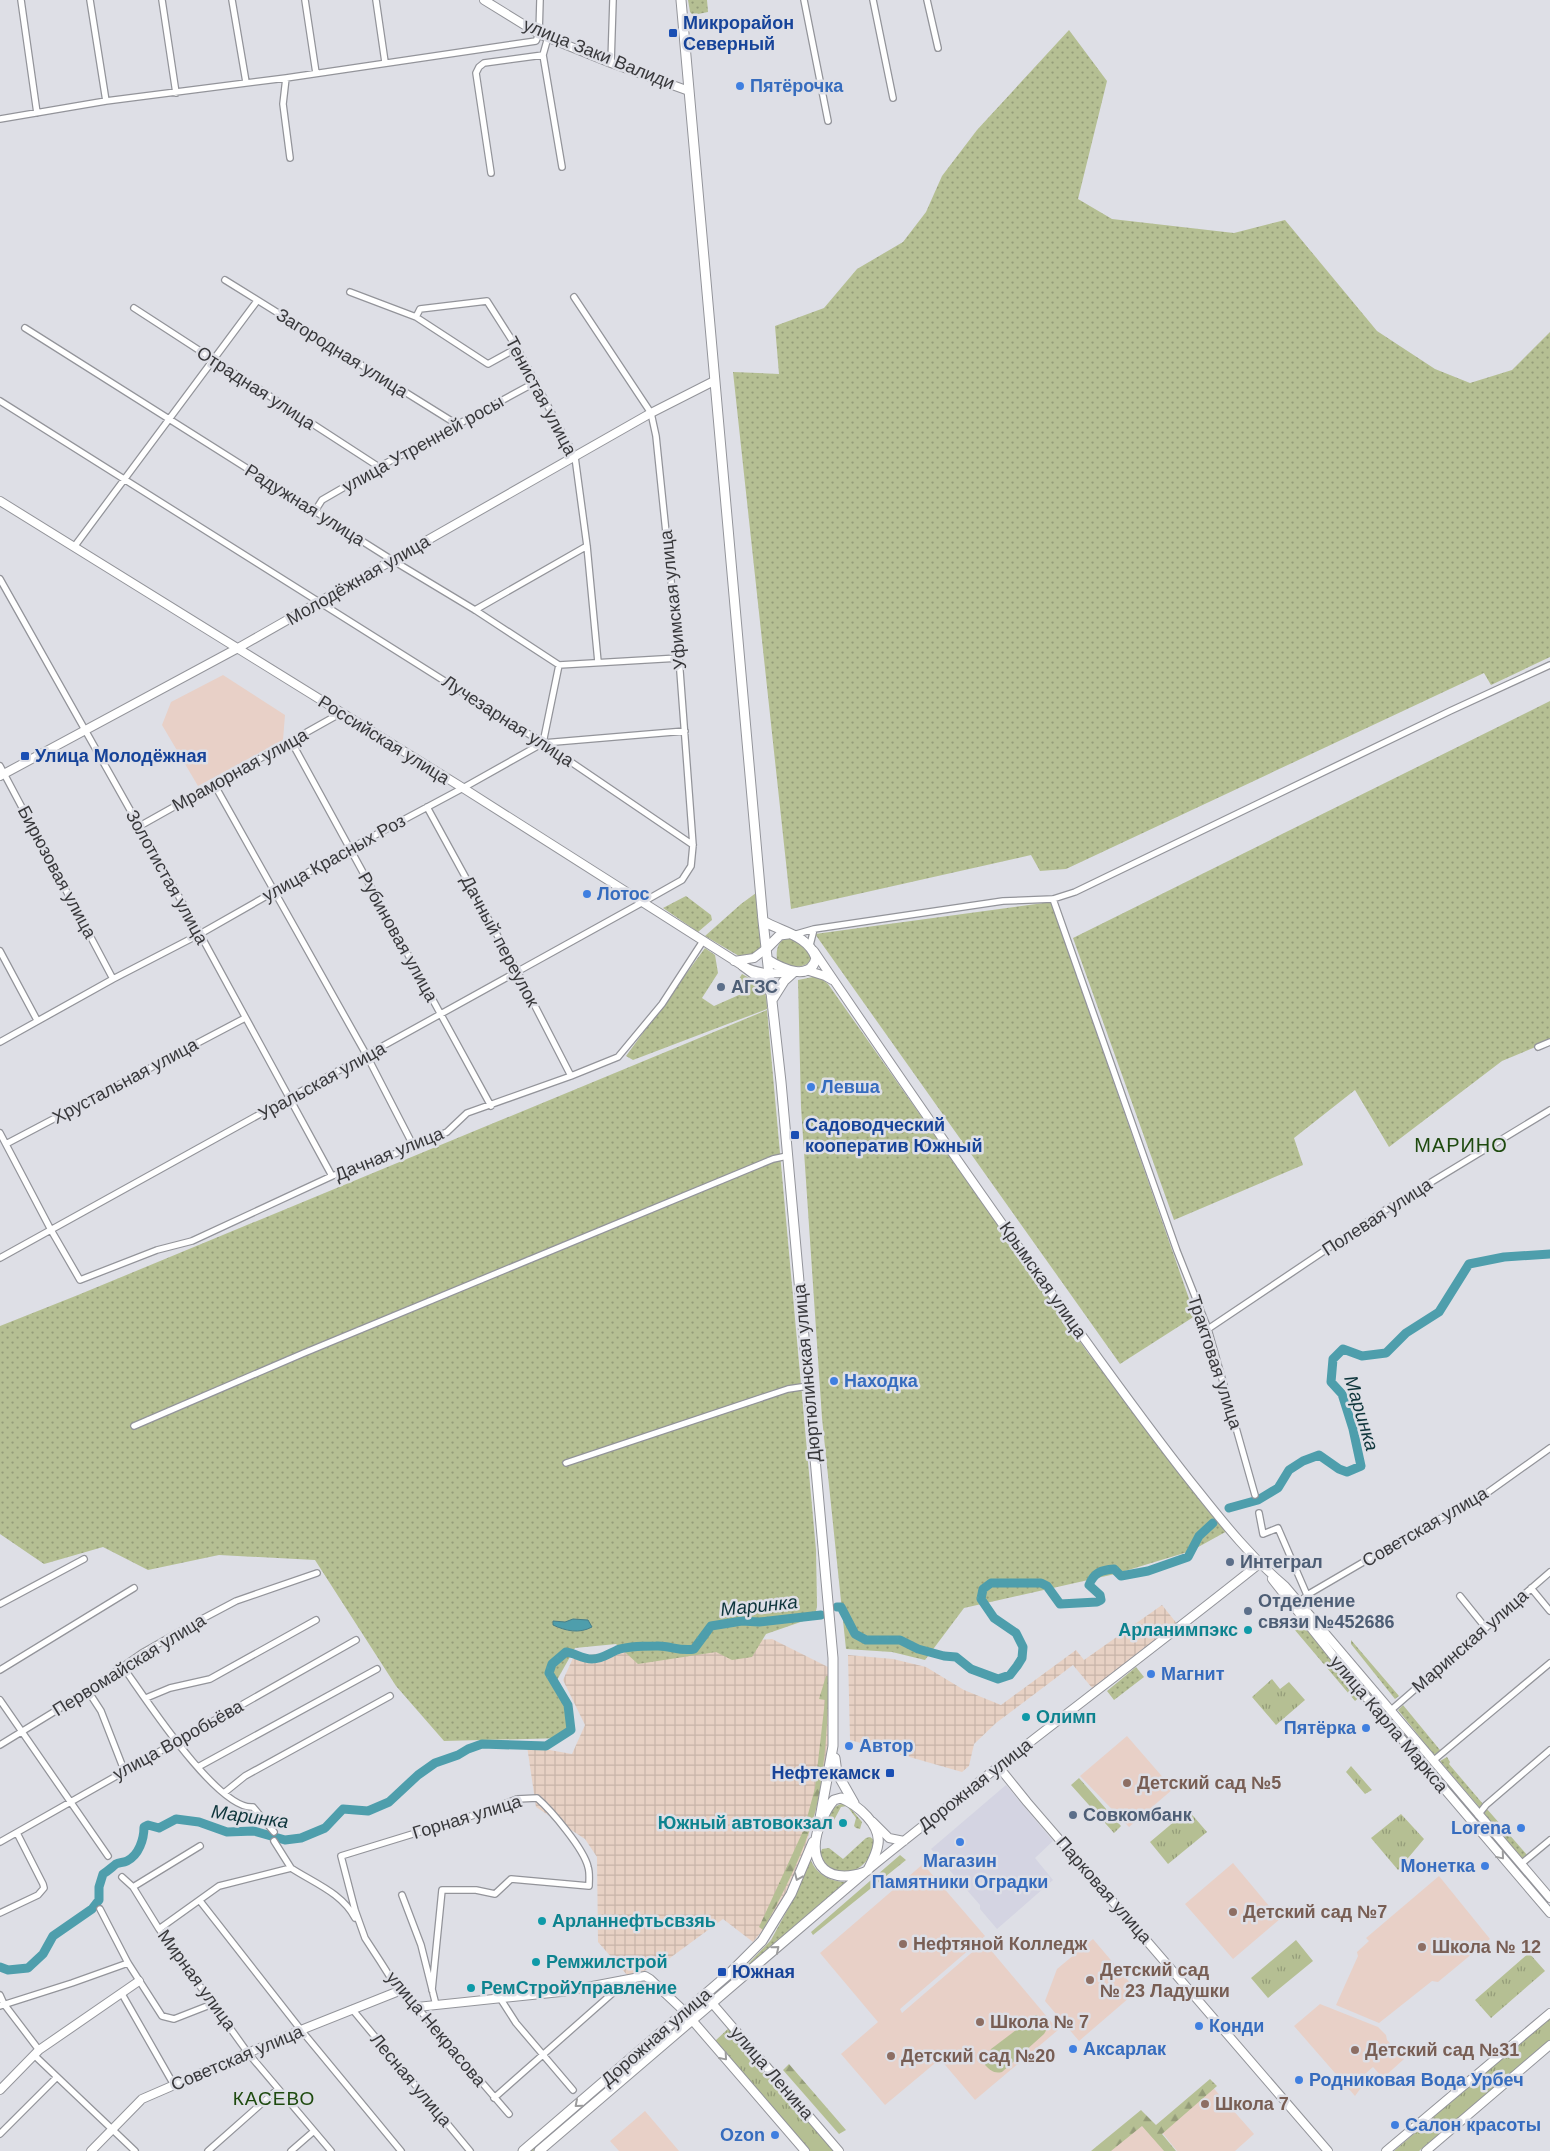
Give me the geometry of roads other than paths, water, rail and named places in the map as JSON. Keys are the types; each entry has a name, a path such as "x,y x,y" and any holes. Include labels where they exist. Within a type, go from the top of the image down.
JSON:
{"main road":[{"name":"улица Заки Валиди","path":"484,0 539,34 611,63 689,91"},
{"path":"681,0 712,331 714,381 763,921 768,960 794,972"},
{"name":"Молодёжная улица","path":"2,775 238,648 651,413 714,381"},
{"name":"Российская улица","path":"1,504 463,788 734,961 752,971 770,975"},
{"path":"763,921 806,941 816,958 815,963 806,970"},
{"path":"734,961 754,958 780,935 791,934"},
{"name":"Крымская улица","path":"811,948 895,1071 1080,1333 1167,1452 1261,1566"},
{"name":"Дюртюлинская улица","path":"768,960 833,1658 833,1746"},
{"path":"743,966 762,980 770,989 772,1000"},
{"path":"770,975 806,970 825,976 835,983"},
{"path":"772,1000 784,981 794,972"},
{"name":"улица Карла Маркса","path":"1261,1566 1284,1586 1299,1603 1550,1898"},
{"name":"улица Карла Маркса","path":"1261,1566 1402,1739 1550,1913"},
{"name":"Дорожная улица","path":"539,2151 904,1841 998,1766 1261,1566"},
{"path":"1402,1739 1410,1733"},
{"name":"Дорожная улица","path":"833,1746 837,1773 845,1789 863,1813 889,1838 904,1841"},
{"name":"Дорожная улица","path":"523,2151 730,1973 766,1936 791,1894 817,1830 833,1746"},
{"name":"Парковая улица","path":"998,1766 1328,2151"},
{"path":"841,1798 863,1813 876,1830 878,1842 876,1852 867,1871 844,1877 832,1874 821,1868 815,1856 817,1830 834,1800 841,1798"},
{"path":"730,1973 728,1981 735,1983"},
{"path":"417,2007 561,1992 621,1980 647,1977 684,2011"},
{"path":"0,2090 36,2053 139,1981"},
{"name":"Советская улица","path":"91,2151 142,2099 301,2030 400,1991"},
{"name":"улица Ленина","path":"705,1995 839,2151"},
{"name":"улица Ленина","path":"684,2011 805,2151"},
{"path":"1386,2151 1550,2013"},
{"path":"1426,2151 1550,2045"}],"street":[{"path":"21,0 37,113"},
{"path":"90,0 106,101"},
{"path":"162,0 176,93"},
{"path":"232,0 246,82"},
{"path":"305,0 316,73"},
{"path":"376,0 385,62"},
{"path":"0,118 106,101 286,78 536,41 539,34 540,0"},
{"path":"611,63 613,0"},
{"path":"804,0 828,121"},
{"path":"873,0 893,98"},
{"path":"927,0 938,48"},
{"path":"548,37 543,55 562,167"},
{"path":"491,173 476,74 478,67 484,63 543,55"},
{"path":"286,78 283,104 290,158"},
{"name":"Загородная улица","path":"225,280 458,425"},
{"path":"350,292 416,317 488,364 517,348"},
{"name":"Уфимская улица","path":"574,297 651,413 656,436 679,658 693,845 691,866 682,880 643,902"},
{"path":"74,548 257,301"},
{"name":"Тенистая улица","path":"416,317 420,309 486,301 517,348 536,382 575,457 587,546 598,662"},
{"name":"Отрадная улица","path":"134,308 379,467"},
{"name":"Радужная улица","path":"25,328 560,665"},
{"name":"улица Утренней росы","path":"315,511 322,500 536,382"},
{"name":"Лучезарная улица","path":"0,401 543,743 693,845"},
{"path":"475,610 587,546"},
{"name":"Золотистая улица","path":"0,579 200,934 332,1176"},
{"path":"543,743 560,665 679,658"},
{"path":"791,934 1003,901 1053,899 1075,892 1550,665"},
{"name":"Мраморная улица","path":"138,827 341,713"},
{"name":"улица Красных Роз","path":"0,1042 37,1020 200,934 349,849 543,743 685,731"},
{"name":"Рубиновая улица","path":"291,741 491,1106"},
{"name":"Бирюзовая улица","path":"0,766 2,775 113,979"},
{"path":"214,784 366,1056 414,1147"},
{"name":"Дачный переулок","path":"427,806 518,973 571,1076"},
{"name":"Трактовая улица","path":"1053,899 1170,1231 1208,1329 1255,1495"},
{"name":"Уральская улица","path":"0,1258 518,973 643,902"},
{"path":"811,948 814,929"},
{"name":"Дачная улица","path":"51,1230 80,1280 157,1250 192,1241 332,1176 414,1147 448,1132 467,1113 491,1106 618,1057 662,1004 703,941"},
{"path":"0,951 37,1020"},
{"name":"Хрустальная улица","path":"6,1144 245,1018"},
{"path":"1538,1047 1550,1042"},
{"name":"Полевая улица","path":"1208,1329 1382,1212 1550,1110"},
{"path":"0,1133 51,1230"},
{"path":"134,1426 505,1269 773,1159 787,1156"},
{"path":"566,1463 788,1389 808,1386"},
{"name":"Советская улица","path":"1299,1603 1307,1595 1420,1529 1480,1498 1550,1448"},
{"path":"1260,1513 1263,1534 1278,1528 1307,1595"},
{"path":"0,1604 84,1559"},
{"name":"Маринская улица","path":"1390,1710 1550,1572"},
{"name":"Первомайская улица","path":"0,1745 88,1691 142,1653 236,1602 317,1573"},
{"path":"0,1670 134,1588"},
{"path":"1531,1588 1550,1611"},
{"path":"1460,1596 1485,1627"},
{"path":"146,1698 170,1688 210,1679 316,1620"},
{"name":"улица Воробьёва","path":"0,1842 356,1640"},
{"path":"1434,1760 1550,1664"},
{"path":"123,1667 175,1742 224,1793 245,1808 252,1807 274,1832"},
{"path":"198,1767 377,1669"},
{"path":"88,1691 101,1711 124,1770"},
{"path":"224,1793 245,1776 390,1696"},
{"path":"0,1700 108,1856"},
{"path":"1478,1815 1486,1805 1550,1750"},
{"name":"Горная улица","path":"341,1856 517,1800 537,1798 550,1809 580,1851 588,1866 589,1886 511,1879 495,1894 476,1890 442,1890 432,1990"},
{"path":"0,1912 38,1895 44,1888 17,1833"},
{"path":"1520,1864 1550,1840"},
{"path":"274,1841 291,1868 315,1884 338,1895 352,1912 365,1938"},
{"path":"132,1887 200,1846"},
{"name":"улица Некрасова","path":"341,1856 355,1910 365,1938 400,1991 417,2007 508,2114"},
{"path":"159,1929 219,1886 291,1868"},
{"name":"Мирная улица","path":"122,1877 132,1887 159,1929 214,2003 248,2053 331,2151"},
{"path":"402,1895 421,1945 436,2005"},
{"path":"200,1901 301,2030 401,2151"},
{"path":"100,1909 139,1981 162,2016 174,2019 214,2003"},
{"path":"2,2005 72,1983 128,1962"},
{"path":"494,2098 615,1991 621,1980"},
{"path":"0,1994 2,2005 36,2053 57,2077 135,2151"},
{"path":"122,1994 174,2085"},
{"path":"500,1998 516,2023 573,2090"},
{"name":"Лесная улица","path":"352,2009 470,2151"},
{"path":"0,2134 57,2077"},
{"path":"208,2151 278,2089"},
{"path":"291,2151 314,2131"}],"water":[{"path":"573,1619 588,1620 592,1627 572,1631 553,1625 553,1621 565,1622"}],"waterway":[{"name":"Маринка","path":"1229,1508 1258,1500 1278,1488 1289,1470 1303,1461 1319,1455 1339,1469 1347,1472 1361,1466 1353,1429 1342,1394 1331,1382 1333,1359 1343,1349 1362,1356 1386,1353 1406,1333 1439,1312 1469,1264 1504,1257 1550,1254"},
{"name":"Маринка","path":"837,1607 841,1607 855,1634 866,1640 900,1640 918,1649 956,1657 971,1669 998,1679 1010,1675 1022,1658 1023,1647 1016,1633 994,1618 981,1599 983,1589 991,1583 1041,1583 1047,1586 1060,1604 1097,1602 1101,1600 1100,1595 1089,1585 1096,1574 1114,1569 1121,1576 1148,1571 1188,1557 1199,1536 1213,1523"},
{"name":"Маринка","path":"0,1967 8,1970 28,1968 43,1954 53,1936 92,1909 99,1900 99,1887 103,1874 116,1864 127,1861 135,1855 142,1841 144,1827 148,1825 159,1828 176,1819 199,1822 227,1832 254,1831 285,1840 301,1838 325,1828 343,1809 368,1811 389,1802 418,1775 435,1763 458,1755 468,1749 482,1744 546,1746 571,1730 568,1705 549,1673 552,1664 566,1652 585,1658 596,1659 617,1650 631,1647 661,1646 684,1650 694,1649 711,1626 742,1621 759,1622 821,1615"}],"place":[{"name":"Микрорайон Северный","path":"673,33"},
{"name":"Пятёрочка","path":"740,86"},
{"name":"Улица Молодёжная","path":"25,756"},
{"name":"Лотос","path":"587,894"},
{"name":"АГЗС","path":"721,987"},
{"name":"Левша","path":"811,1087"},
{"name":"Садоводческий кооператив Южный","path":"795,1135"},
{"name":"Находка","path":"834,1381"},
{"name":"Интеграл","path":"1230,1562"},
{"name":"Отделение связи №452686","path":"1248,1611"},
{"name":"Арланимпэкс","path":"1248,1630"},
{"name":"Магнит","path":"1151,1674"},
{"name":"Олимп","path":"1026,1717"},
{"name":"Пятёрка","path":"1366,1728"},
{"name":"Автор","path":"849,1746"},
{"name":"Нефтекамск","path":"890,1773"},
{"name":"Детский сад №5","path":"1127,1783"},
{"name":"Совкомбанк","path":"1073,1815"},
{"name":"Южный автовокзал","path":"843,1823"},
{"name":"Lorena","path":"1521,1828"},
{"name":"Магазин Памятники Оградки","path":"960,1842"},
{"name":"Монетка","path":"1485,1866"},
{"name":"Детский сад №7","path":"1233,1912"},
{"name":"Арланнефтьсвзяь","path":"542,1921"},
{"name":"Нефтяной Колледж","path":"903,1944"},
{"name":"Школа № 12","path":"1422,1947"},
{"name":"Ремжилстрой","path":"536,1962"},
{"name":"Южная","path":"722,1972"},
{"name":"Детский сад № 23 Ладушки","path":"1090,1980"},
{"name":"РемСтройУправление","path":"471,1988"},
{"name":"Школа № 7","path":"980,2022"},
{"name":"Конди","path":"1199,2026"},
{"name":"Аксарлак","path":"1073,2049"},
{"name":"Детский сад №31","path":"1355,2050"},
{"name":"Детский сад №20","path":"891,2056"},
{"name":"Родниковая Вода Урбеч","path":"1299,2080"},
{"name":"Школа 7","path":"1205,2104"},
{"name":"Салон красоты","path":"1395,2125"},
{"name":"Ozon","path":"775,2135"}],"district":[{"name":"МАРИНО","path":"1461,1145"},
{"name":"КАСЕВО","path":"274,2098"}]}
